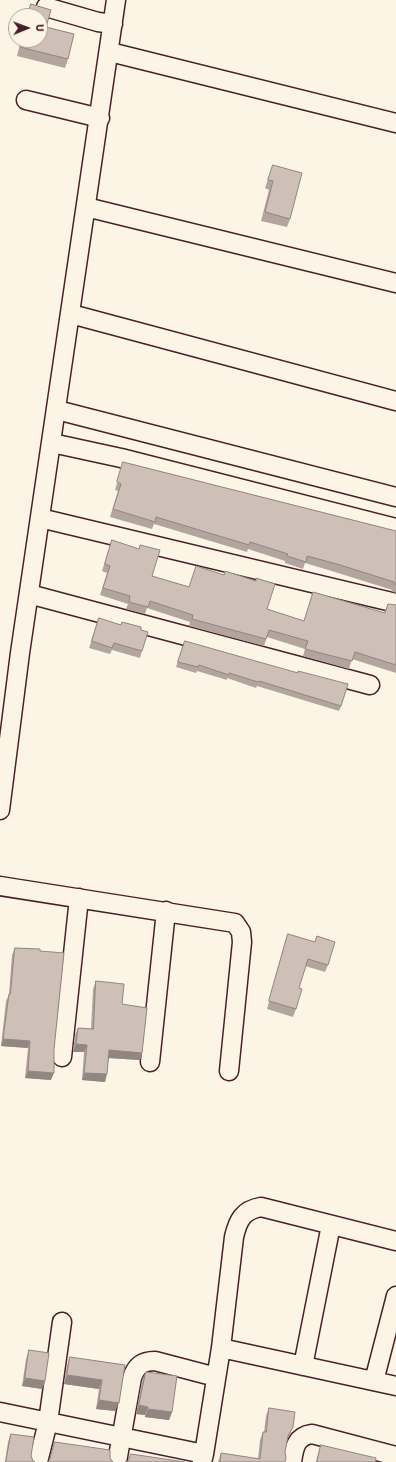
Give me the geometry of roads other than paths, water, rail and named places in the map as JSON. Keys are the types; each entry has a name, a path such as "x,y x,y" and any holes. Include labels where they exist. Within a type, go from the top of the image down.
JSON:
{"street":[{"path":"0,810 29,594 86,207 94,117 110,52 105,23 116,0"},
{"path":"53,10 105,23"},
{"path":"110,52 396,123"},
{"path":"26,100 94,117"},
{"path":"86,207 396,283"},
{"path":"71,314 396,401"},
{"path":"57,410 396,497"},
{"path":"52,443 121,458 396,528"},
{"path":"40,518 396,603"},
{"path":"29,594 370,684"},
{"path":"0,886 226,920 239,926 242,942 229,1071"},
{"path":"62,1056 79,898"},
{"path":"150,1062 166,911"},
{"path":"0,1412 122,1437 203,1458 221,1348 234,1236 237,1223 243,1214 252,1208 261,1207 396,1241"},
{"path":"303,1366 331,1225"},
{"path":"374,1381 396,1296"},
{"path":"38,1462 48,1422 62,1322"},
{"path":"221,1348 396,1386"},
{"path":"117,1462 132,1378 134,1371 142,1363 155,1361 216,1377"},
{"path":"292,1462 296,1443 305,1435 312,1434 391,1457"}]}
